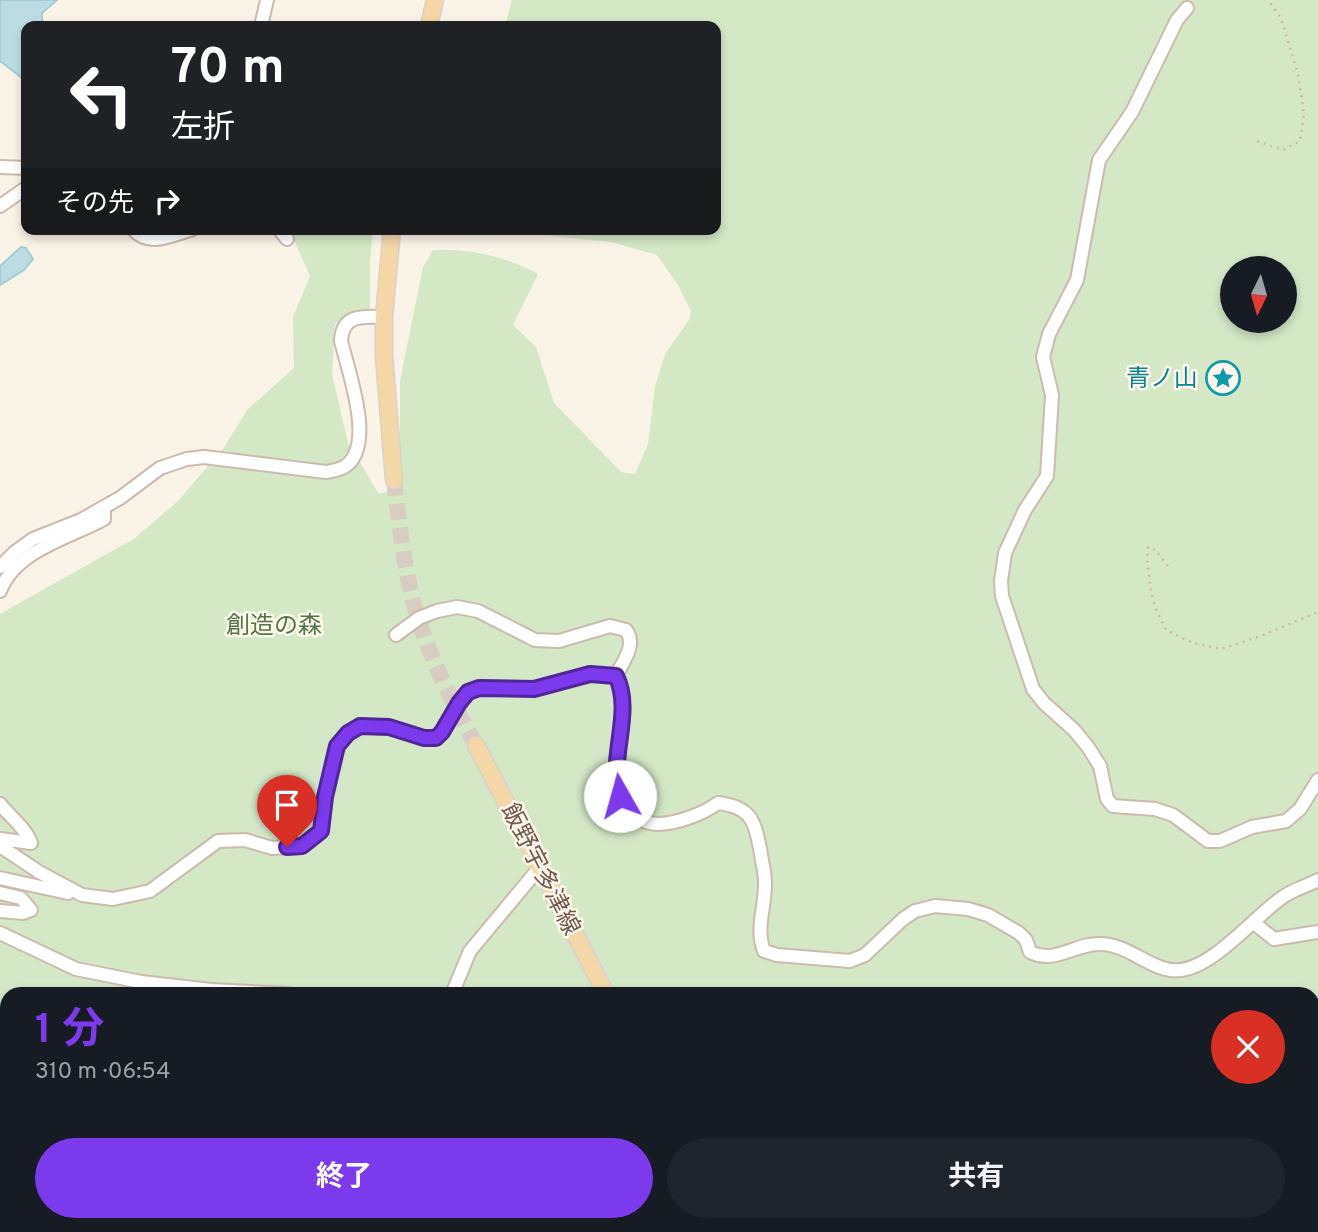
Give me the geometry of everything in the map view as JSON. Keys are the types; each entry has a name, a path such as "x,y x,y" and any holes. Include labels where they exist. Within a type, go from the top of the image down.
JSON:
{"main road":[{"path":"430,21 435,0"},
{"path":"391,235 384,317 386,396 394,480"},
{"name":"飯野宇多津線","path":"477,744 602,987"}],"street":[{"path":"262,21 267,0"},
{"path":"1187,8 1177,20 1132,112 1098,160 1077,280 1049,334 1043,357 1052,395 1047,476 1025,510 1005,553 1002,596 1033,689 1088,747 1100,766 1107,799 1113,806 1155,809 1173,815 1208,841 1220,841 1252,827 1286,821 1300,809 1318,780"},
{"path":"0,167 21,168"},
{"path":"0,206 21,191"},
{"path":"138,235 150,241 171,235"},
{"path":"0,567 33,539 81,520 160,468 187,459 204,457 326,472 343,468 355,456 360,443 360,426 341,341 342,330 349,321 360,317 384,317"},
{"path":"0,591 5,577 27,558 104,519 104,507"},
{"path":"396,635 419,618 457,607 478,611 535,640 559,641 610,626 626,630 631,645 616,676 623,694 615,768 620,796 632,813 645,823 664,824 709,809 718,803 737,805 748,814 756,828 765,880 760,940 764,951 776,955 850,961 865,955 902,919 915,911 934,906 968,909 988,915 1019,933 1026,940 1030,952 1040,957 1052,957 1097,943 1114,945 1167,970 1182,970 1199,964 1219,951 1290,891 1318,880"},
{"path":"0,877 113,899 150,891 218,841 245,840 272,848 302,846 321,831 325,797 337,746 348,733 360,726 389,727 424,738 436,738 468,692 479,688 534,689 590,674 616,676"},
{"path":"0,804 14,822 27,832 31,843 0,839"},
{"path":"0,846 39,872 82,895"},
{"path":"455,987 470,951 540,867"},
{"path":"0,893 21,898 31,909 23,913 0,911"},
{"path":"1254,923 1274,939 1318,932"},
{"path":"0,933 76,969 141,982 185,987"}],"path":[{"path":"1257,141 1283,150 1300,141 1304,114 1298,74 1281,18 1268,0"},
{"path":"1168,566 1155,550 1148,547 1147,560 1155,607 1166,630 1193,643 1221,649 1261,636 1318,612"}],"green space":[{"name":"創造の森","path":"512,0 1318,0 1318,987 0,987 0,614 135,538 178,501 225,446 247,410 294,368 293,317 310,276 292,235 372,235 370,308 345,317 335,324 332,374 348,443 379,494 400,487 400,381 423,267 433,250 487,255 538,274 513,325 536,347 554,403 621,472 635,474 648,444 655,387 665,354 689,320 691,311 678,285 657,255 611,242 543,235 721,235 721,21 506,21"}],"water":[{"path":"0,0 57,0 42,13 42,21 21,21 21,77 0,61"},
{"path":"21,247 26,248 33,259 24,270 0,285 0,266"}],"tunnel":[{"path":"394,480 404,558 417,615 428,648 476,745"}],"place":[{"name":"青ノ山","path":"1223,378"}],"route":[{"path":"287,847 302,846 321,831 325,797 337,746 348,733 360,726 389,727 424,738 436,738 468,692 479,688 534,689 590,674 616,676 623,694 615,768 620,796"}]}
